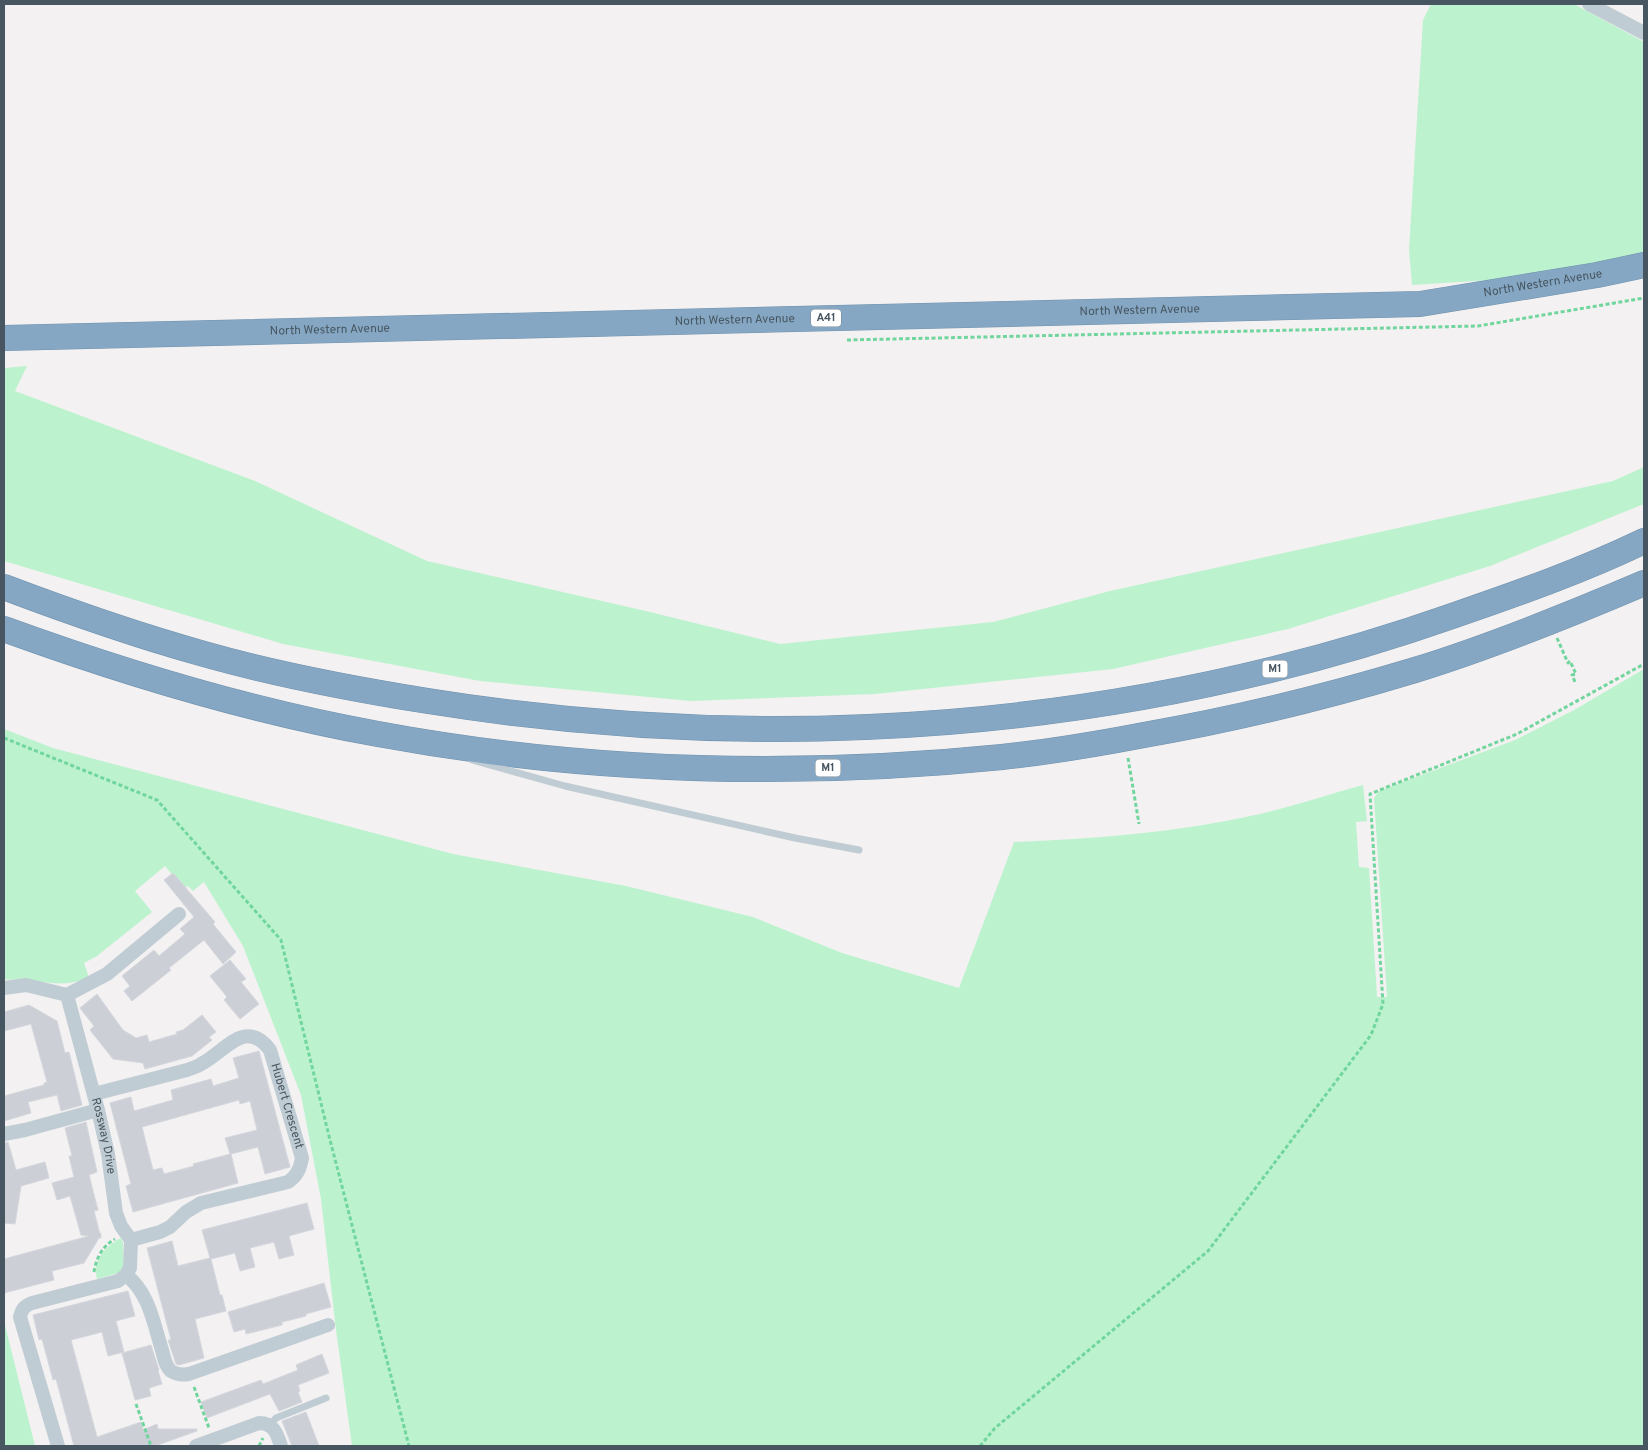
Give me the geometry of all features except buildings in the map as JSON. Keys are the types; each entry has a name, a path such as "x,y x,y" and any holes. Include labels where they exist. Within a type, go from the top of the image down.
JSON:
{"highway":[{"name":"North Western Avenue","path":"4,338 1420,304 1644,266"},
{"name":"M1","path":"4,587 82,616 206,655 297,677 385,694 477,709 594,722 658,727 746,730 830,729 996,719 1082,707 1248,676 1406,633 1562,576 1644,541"},
{"name":"M1","path":"4,629 134,674 285,715 377,734 471,749 566,760 748,769 832,768 1003,757 1125,739 1257,713 1340,692 1418,669 1576,612 1644,583"}],"street":[{"path":"1589,4 1644,32"},
{"path":"4,988 26,985 67,995 107,974 179,914"},
{"name":"Rossway Drive","path":"67,995 108,1154 116,1213 129,1237 130,1268 126,1275"},
{"name":"Hubert Crescent","path":"94,1094 201,1065 239,1037 253,1037 265,1044 270,1050 302,1158 300,1169 294,1178 288,1182 201,1203 186,1212 170,1227 160,1232 129,1237"},
{"path":"4,1134 98,1110"},
{"path":"58,1446 20,1317 26,1305 118,1281 126,1275 133,1280 150,1311 166,1364 172,1372 179,1375 189,1374 328,1324"},
{"path":"196,1446 259,1423 270,1425 277,1434 281,1446"}],"lane":[{"path":"377,734 451,754"},
{"path":"460,757 565,786 795,838 859,850"},
{"path":"270,1425 276,1418 326,1398"}],"path":[{"path":"1561,648 1576,674 1572,676 1576,684"},
{"path":"980,1446 995,1428 1208,1251 1371,1035 1383,1004 1370,794 1517,734 1644,664"},
{"path":"1125,739 1139,824"},
{"path":"91,1288 95,1263 100,1254 111,1241 129,1237"},
{"path":"189,1374 213,1440"},
{"path":"136,1404 151,1446"}],"green space":[{"path":"1431,4 1574,4 1644,42 1644,256 1492,280 1412,285 1409,250 1423,20"},
{"path":"27,366 15,391 255,481 427,561 780,644 993,622 1110,591 1613,481 1644,467 1644,504 1490,566 1288,629 1113,669 875,694 691,701 480,681 283,644 4,561 4,368"},
{"path":"1644,669 1644,1446 352,1446 321,1199 301,1095 243,946 204,882 193,891 188,886 184,889 165,866 135,891 152,912 97,956 84,963 89,978 71,983 4,979 4,729 53,748 453,854 626,886 753,917 842,953 959,988 1014,842 1107,837 1199,826 1273,811 1363,785 1367,821 1356,822 1359,867 1369,868 1377,997 1387,997 1374,798 1379,791 1515,740 1574,710"},
{"path":"121,1238 124,1267 118,1273 97,1279 96,1272 101,1254"},
{"path":"4,1321 35,1446 4,1446"}]}
